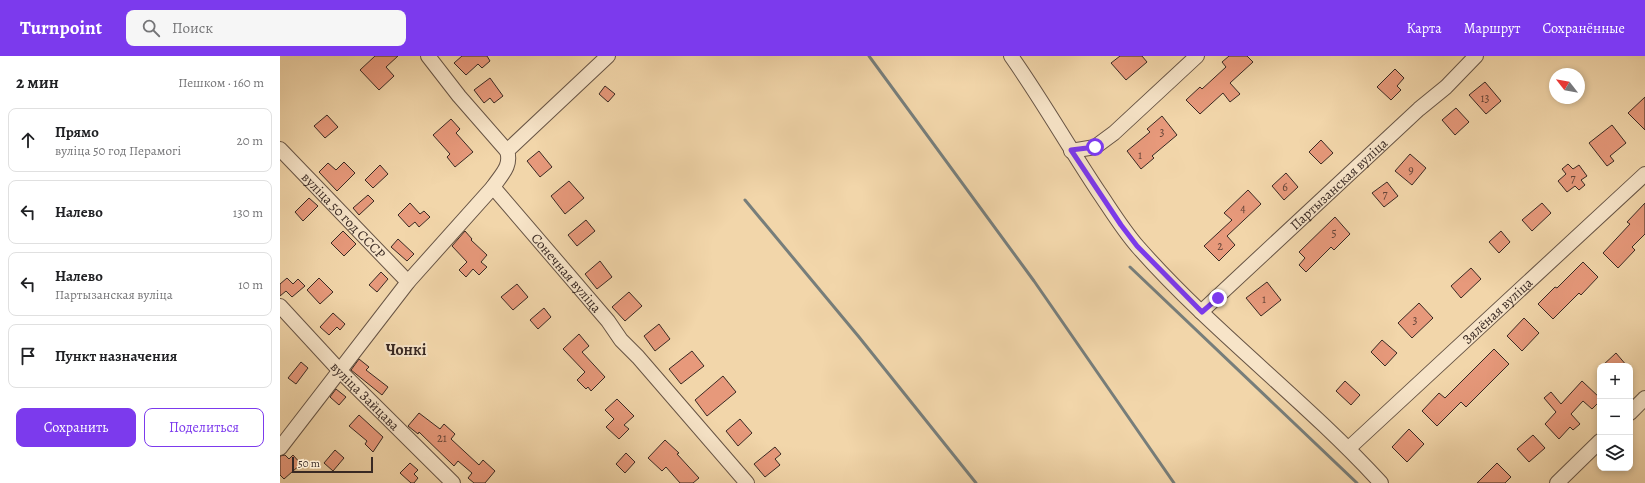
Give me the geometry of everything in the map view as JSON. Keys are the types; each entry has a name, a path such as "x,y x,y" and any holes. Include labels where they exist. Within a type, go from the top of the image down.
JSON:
{"street":[{"path":"280,448 408,282 493,187 508,166 510,158 507,151 459,96 428,56"},
{"path":"507,151 608,56"},
{"path":"1011,56 1042,101 1071,150 1121,225 1137,246 1202,312 1348,448 1381,483"},
{"path":"1071,150 1095,147 1110,136 1197,56"},
{"name":"Партызанская вуліца","path":"1202,312 1419,109 1446,87 1476,56"},
{"name":"вуліца 50 год СССР","path":"280,149 408,282"},
{"name":"Зялёная вуліца","path":"1348,448 1645,174"},
{"name":"Сонечная вуліца","path":"493,187 603,315 622,340 747,483"},
{"name":"вуліца Зайцава","path":"280,306 340,371 453,483"},
{"path":"1633,410 1645,398"},
{"path":"1556,483 1597,444"}],"building":[{"path":"375,56 398,56 386,67 394,76 379,90 360,70"},
{"path":"462,56 487,56 490,61 482,68 478,64 466,75 454,63"},
{"path":"1120,56 1142,56 1147,62 1126,80 1111,63"},
{"path":"1229,56 1247,56 1253,62 1230,83 1240,94 1230,102 1223,93 1200,114 1186,100 1200,87 1202,89 1226,67 1222,62"},
{"path":"1395,69 1404,78 1397,86 1401,90 1391,100 1377,87"},
{"path":"490,78 503,96 494,103 490,98 484,103 474,90"},
{"path":"1485,82 1501,101 1486,114 1469,95"},
{"path":"605,86 615,94 608,102 599,94"},
{"path":"1645,97 1645,130 1628,113"},
{"path":"1456,108 1469,122 1455,135 1442,120"},
{"path":"327,115 338,127 325,138 314,126"},
{"path":"1162,116 1177,135 1152,156 1154,158 1141,169 1127,151 1150,132 1147,129"},
{"path":"451,119 460,129 456,133 473,152 455,167 447,157 450,154 433,135"},
{"path":"1612,125 1626,143 1610,156 1614,161 1607,166 1589,143"},
{"path":"1321,140 1333,153 1321,164 1309,152"},
{"path":"539,151 552,167 540,177 527,161"},
{"path":"1410,154 1426,168 1412,185 1395,171"},
{"path":"344,162 355,173 337,191 319,172 328,163 336,170"},
{"path":"1568,164 1573,169 1579,165 1587,176 1581,180 1585,185 1579,190 1575,186 1567,192 1558,181 1566,174 1562,169"},
{"path":"380,165 388,174 373,188 365,180"},
{"path":"1286,173 1298,187 1284,200 1272,186"},
{"path":"569,181 584,198 565,214 551,196"},
{"path":"1387,182 1398,196 1384,207 1372,193"},
{"path":"1248,190 1261,204 1227,236 1235,245 1219,261 1204,246 1232,220 1224,213"},
{"path":"368,195 374,201 359,215 353,208"},
{"path":"309,198 318,206 303,221 295,212"},
{"path":"410,203 420,214 424,211 430,217 419,227 415,222 409,227 398,215"},
{"path":"1542,203 1551,213 1532,231 1522,220"},
{"path":"1645,203 1645,234 1632,247 1635,250 1618,268 1603,253 1630,224 1627,222"},
{"path":"1335,217 1350,234 1334,250 1331,247 1306,272 1299,265 1305,258 1299,252"},
{"path":"586,220 595,231 577,246 568,235"},
{"path":"343,231 356,244 344,256 331,243"},
{"path":"465,231 472,239 471,240 487,255 481,262 487,267 479,275 473,269 466,277 459,270 467,262 452,246"},
{"path":"1501,231 1510,242 1499,253 1489,242"},
{"path":"398,239 414,254 407,261 391,247"},
{"path":"600,261 612,277 597,289 585,274"},
{"path":"1583,262 1598,277 1581,295 1579,293 1553,319 1538,304 1555,287 1557,288"},
{"path":"1471,268 1481,279 1461,298 1451,286"},
{"path":"381,272 388,279 377,292 369,285"},
{"path":"287,278 293,284 298,279 305,286 292,297 286,291 280,296 280,284"},
{"path":"319,278 333,292 320,304 307,290"},
{"path":"1267,282 1281,300 1261,316 1246,298"},
{"path":"517,284 528,297 513,310 501,297"},
{"path":"629,292 642,306 625,321 612,307"},
{"path":"1419,303 1433,318 1412,338 1398,323"},
{"path":"544,308 551,317 538,329 530,320"},
{"path":"333,313 345,324 340,330 337,327 329,335 320,327"},
{"path":"1524,318 1539,333 1522,351 1507,336"},
{"path":"659,324 670,339 655,351 644,336"},
{"path":"579,334 589,346 582,352 605,377 591,391 588,387 586,389 577,380 585,372 563,349"},
{"path":"1382,340 1397,353 1385,366 1371,352"},
{"path":"1494,349 1509,364 1466,407 1461,402 1437,426 1422,411 1439,393 1445,398"},
{"path":"692,351 704,366 681,384 669,369"},
{"path":"1616,353 1624,363 1605,363"},
{"path":"359,359 369,367 366,370 388,387 382,395 351,370"},
{"path":"301,362 308,368 296,384 288,378"},
{"path":"723,376 736,392 707,416 695,400"},
{"path":"1345,381 1360,395 1351,405 1336,391"},
{"path":"1582,381 1597,395 1597,404 1592,409 1583,401 1571,414 1580,424 1573,430 1570,427 1559,439 1545,424 1556,412 1544,398 1551,392 1561,404"},
{"path":"336,389 346,397 339,405 330,397"},
{"path":"617,399 634,416 624,425 629,429 619,439 606,427 614,419 605,410"},
{"path":"419,413 440,429 444,424 455,434 451,439 479,465 483,460 495,471 485,483 474,483 468,478 472,473 458,461 454,466 419,432 418,434 408,426"},
{"path":"359,415 383,437 373,452 365,444 367,441 349,426"},
{"path":"740,419 752,433 738,446 726,431"},
{"path":"1409,429 1424,444 1407,462 1392,447"},
{"path":"1533,435 1545,448 1529,462 1517,449"},
{"path":"665,440 679,453 677,454 699,478 693,483 680,483 666,467 662,471 648,458"},
{"path":"775,447 781,454 775,459 780,465 765,477 754,464"},
{"path":"335,450 344,458 333,471 324,463"},
{"path":"626,453 635,462 625,473 616,464"},
{"path":"285,455 289,459 293,455 301,464 284,479 280,475 280,456"},
{"path":"410,463 418,470 414,474 418,478 414,483 411,483 400,473"},
{"path":"1497,463 1511,477 1505,483 1477,483"}],"waterway":[{"path":"869,56 1034,281 1174,483"},
{"path":"745,200 859,337 976,483"},
{"path":"1130,267 1357,483"}],"district":[{"name":"Чонкі","path":"406,350"}],"route":[{"path":"1095,147 1071,150 1121,225 1137,246 1202,312 1218,298"}]}
